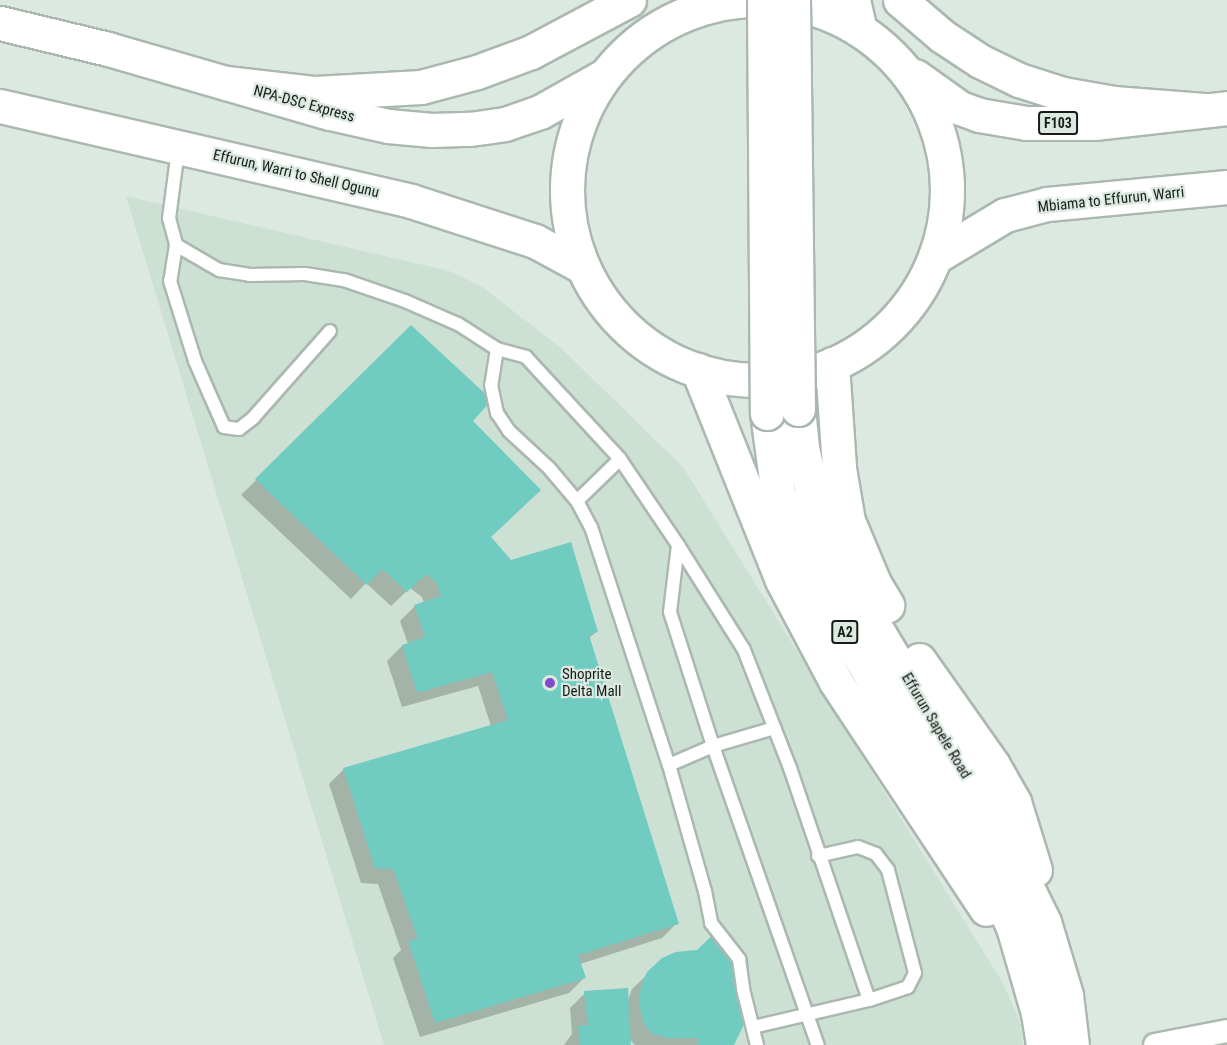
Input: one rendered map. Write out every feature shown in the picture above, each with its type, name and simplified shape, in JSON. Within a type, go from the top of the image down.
[{"type":"main road","points":[[226,82],[315,93],[421,87],[477,72],[531,52],[629,0]]},
{"type":"main road","name":"A2","points":[[764,0],[782,411]]},
{"type":"main road","points":[[769,0],[801,5],[831,15],[856,15],[919,90],[933,116],[942,143],[947,172],[947,201],[943,230],[935,257],[917,292],[892,323],[862,348],[832,364],[799,374],[766,379],[731,377],[698,370],[657,351],[638,338],[606,306],[583,267],[572,235],[568,213],[567,169],[578,125],[586,105],[604,76],[636,42],[675,18],[706,3],[769,0]]},
{"type":"main road","name":"A2","points":[[782,411],[793,0]]},
{"type":"main road","points":[[900,0],[942,36],[980,61],[1019,80],[1063,93],[1114,103],[1216,109]]},
{"type":"main road","name":"NPA-DSC Express","points":[[0,23],[226,82],[330,113],[388,126],[432,130],[470,129],[505,124],[540,112],[604,76]]},
{"type":"main road","name":"F103","points":[[902,67],[960,108],[979,115],[1026,123],[1094,123],[1216,109]]},
{"type":"main road","name":"Effurun, Warri to Shell Ogunu","points":[[0,106],[411,201],[535,241],[583,267]]},
{"type":"main road","name":"Mbiama to Effurun, Warri","points":[[935,257],[1005,215],[1047,204],[1227,188]]},
{"type":"main road","points":[[832,364],[839,468],[848,521],[874,583],[922,664],[993,765],[1014,802],[1033,856],[1044,922]]},
{"type":"main road","points":[[698,370],[782,580],[836,682],[1026,969]]},
{"type":"main road","name":"Effurun Sapele Road","points":[[782,411],[802,448],[819,523],[850,585],[1010,851],[1044,922],[1066,995],[1072,1045]]},
{"type":"main road","name":"Effurun Sapele Road","points":[[782,411],[778,494],[804,555],[845,632],[966,832],[995,886],[1013,927],[1026,969],[1038,1013],[1043,1045]]},
{"type":"street","points":[[1155,1045],[1227,1031]]},
{"type":"lane","points":[[178,146],[169,218],[176,245],[170,281],[195,361],[224,427],[239,429],[253,418],[330,331]]},
{"type":"lane","points":[[176,245],[219,270],[249,275],[305,274],[344,280],[405,301],[458,324],[497,349],[526,357],[620,459],[678,545],[744,650],[774,728],[818,856],[845,924],[868,1000]]},
{"type":"lane","points":[[497,349],[491,385],[497,413],[509,431],[549,468],[577,501],[591,527],[669,765],[705,891],[711,923],[739,959],[743,989],[757,1045]]},
{"type":"lane","points":[[577,501],[620,459]]},
{"type":"lane","points":[[678,545],[670,612],[713,746],[818,1045]]},
{"type":"lane","points":[[669,765],[713,746],[774,728]]},
{"type":"lane","points":[[753,1027],[808,1016],[908,987],[915,973],[888,870],[876,854],[858,847],[818,856]]},
{"type":"shaded area","name":"Shoprite Delta Mall","points":[[126,196],[449,271],[481,286],[561,348],[683,467],[1001,980],[1020,1021],[1023,1045],[384,1045]]},
{"type":"building","name":"Shoprite Delta Mall","points":[[411,325],[492,400],[473,421],[541,490],[491,537],[511,560],[571,542],[598,632],[589,635],[679,924],[578,955],[586,978],[435,1023],[408,941],[418,939],[393,869],[375,868],[343,768],[508,720],[492,672],[417,693],[402,645],[425,637],[414,605],[441,596],[436,582],[426,574],[407,592],[382,569],[367,585],[255,479]]},
{"type":"building","points":[[718,930],[748,958],[750,994],[745,1022],[734,1045],[697,1045],[697,1038],[668,1038],[652,1034],[643,1023],[639,1003],[641,985],[647,972],[662,958],[676,952],[697,950]]},
{"type":"building","points":[[628,988],[631,1045],[580,1045],[578,1026],[588,1025],[584,991]]},
{"type":"place","name":"Shoprite Delta Mall","points":[[550,683]]}]
